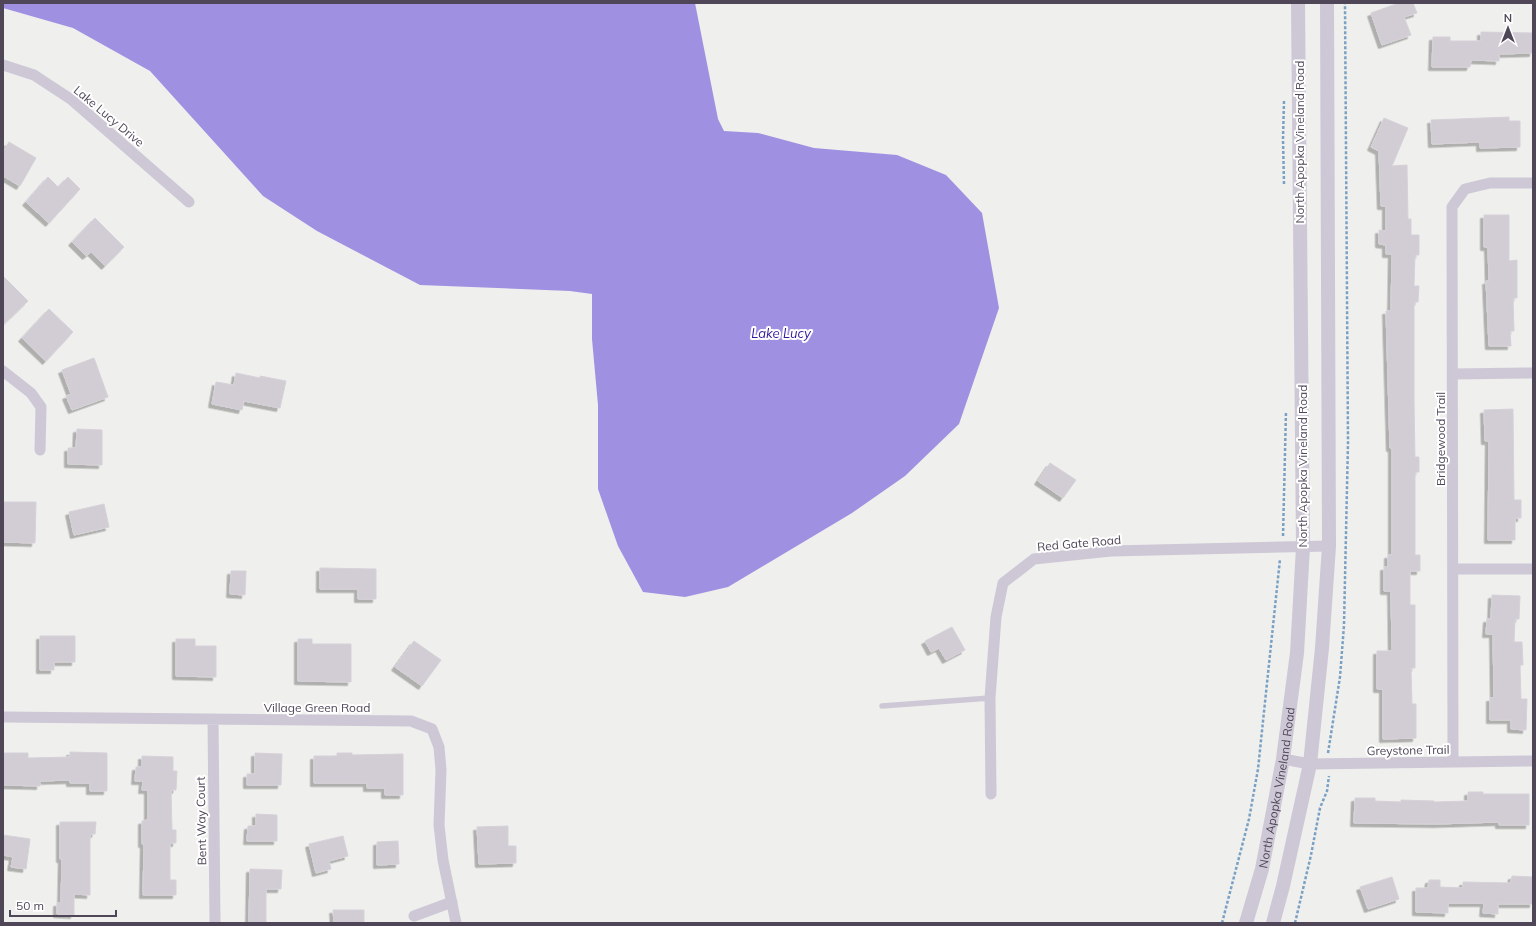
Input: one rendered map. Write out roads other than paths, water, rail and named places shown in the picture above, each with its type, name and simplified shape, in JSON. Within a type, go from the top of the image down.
[{"type":"street","name":"North Apopka Vineland Road","points":[[1246,923],[1262,869],[1283,759],[1297,653],[1303,547],[1298,3]]},
{"type":"street","name":"North Apopka Vineland Road","points":[[1273,923],[1283,886],[1310,764],[1322,648],[1329,546],[1327,3]]},
{"type":"street","name":"Lake Lucy Drive","points":[[3,65],[34,75],[72,100],[189,202]]},
{"type":"street","name":"Bridgewood Trail","points":[[1453,762],[1454,569],[1452,207],[1465,189],[1490,183],[1533,183]]},
{"type":"street","points":[[3,371],[31,393],[42,407],[40,450]]},
{"type":"street","points":[[1453,374],[1533,373]]},
{"type":"street","name":"Red Gate Road","points":[[990,794],[990,698],[996,617],[1003,583],[1034,558],[1110,552],[1329,546]]},
{"type":"street","points":[[1454,569],[1533,569]]},
{"type":"street","name":"Village Green Road","points":[[3,718],[410,721],[432,729],[439,747],[441,770],[439,825],[456,923]]},
{"type":"street","name":"Bent Way Court","points":[[213,719],[215,923]]},
{"type":"street","name":"Greystone Trail","points":[[1283,759],[1310,764],[1533,761]]},
{"type":"street","points":[[414,916],[452,902]]},
{"type":"lane","points":[[882,706],[990,698]]},
{"type":"water","name":"Lake Lucy","points":[[3,3],[695,3],[718,119],[724,131],[758,133],[814,148],[897,155],[946,175],[982,213],[999,308],[959,424],[905,476],[852,513],[728,587],[685,597],[643,592],[618,546],[598,489],[598,405],[592,339],[592,294],[570,291],[420,285],[317,231],[263,196],[150,71],[73,28],[3,8]]}]
